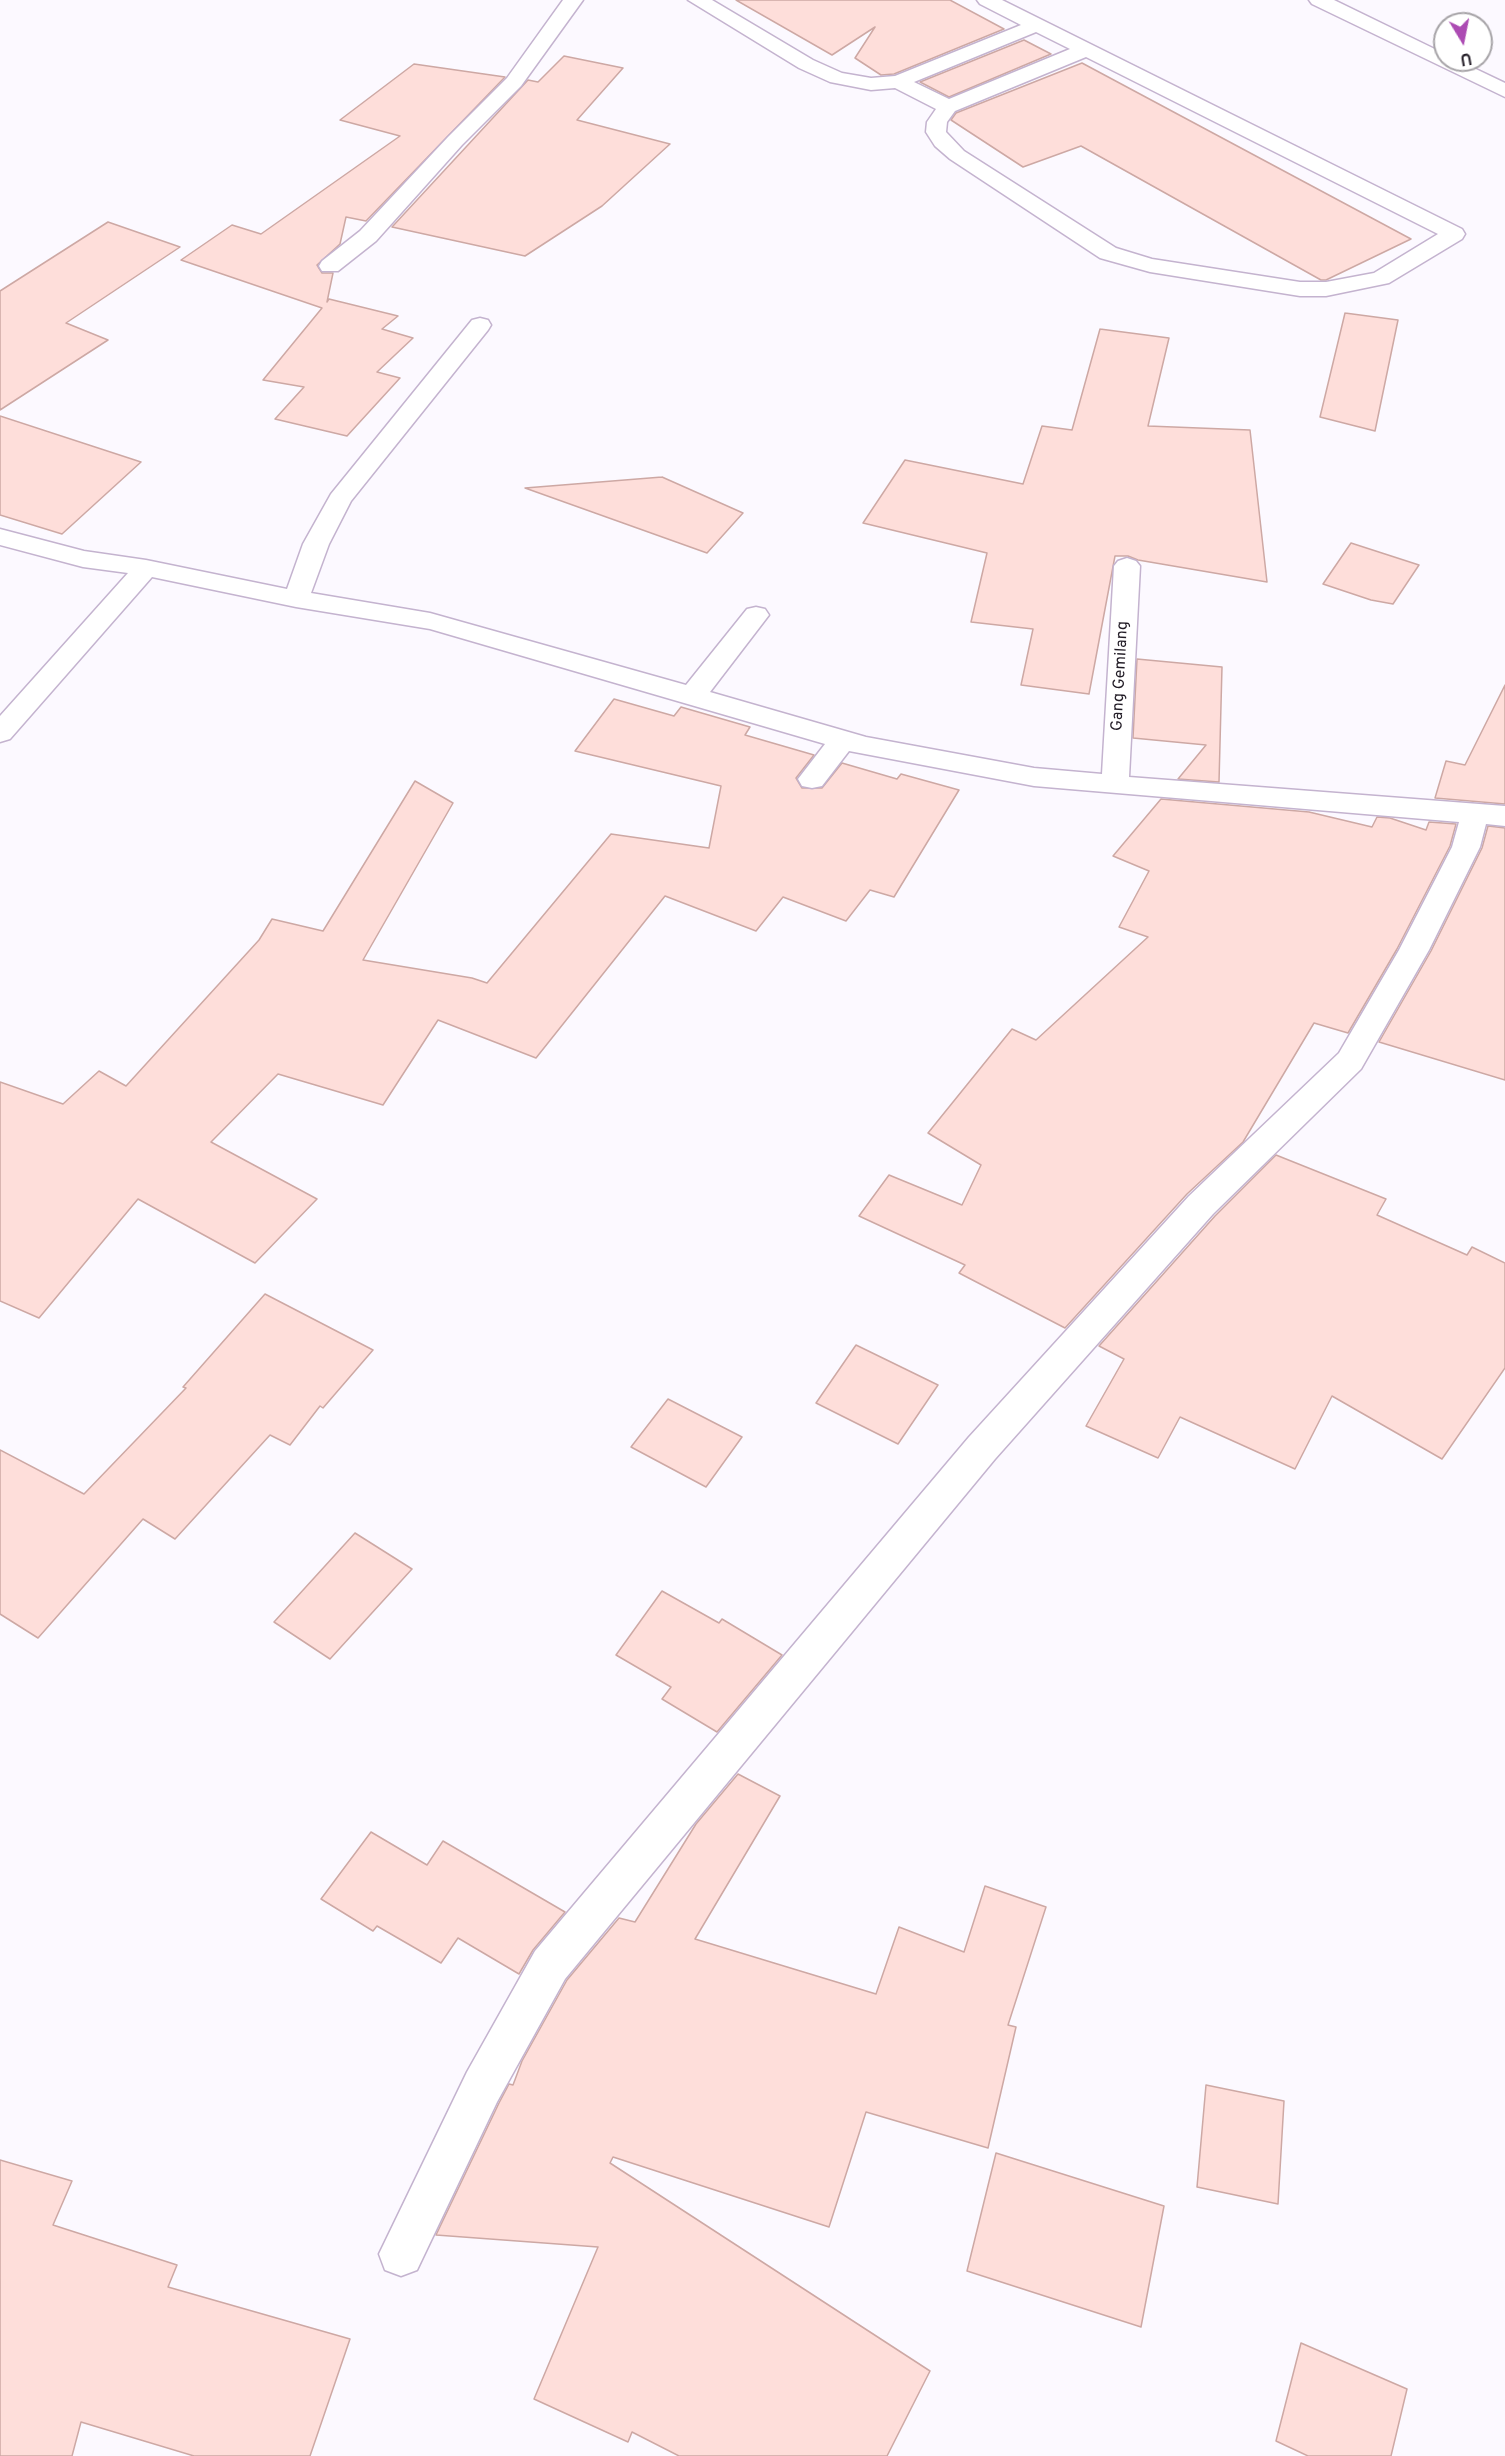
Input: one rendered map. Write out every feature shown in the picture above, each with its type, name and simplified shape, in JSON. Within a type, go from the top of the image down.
[{"type":"street","points":[[330,266],[389,215],[455,141],[514,82],[573,0]]},
{"type":"street","points":[[698,0],[806,64],[837,78],[871,84],[898,81],[1036,25]]},
{"type":"street","points":[[987,0],[1454,234],[1380,278],[1326,289],[1300,289],[1128,261],[1108,253],[957,155],[942,142],[936,132],[937,122],[948,107],[1086,50]]},
{"type":"street","points":[[1319,0],[1505,92]]},
{"type":"street","points":[[898,81],[948,107]]},
{"type":"street","points":[[296,600],[316,544],[340,499],[480,325]]},
{"type":"street","points":[[0,537],[83,559],[146,568],[296,600],[367,609],[489,636],[864,746],[1034,777],[1490,815]]},
{"type":"street","name":"Gang Gemilang","points":[[1115,785],[1127,566]]},
{"type":"street","points":[[0,733],[146,568]]},
{"type":"street","points":[[692,696],[756,615]]},
{"type":"street","points":[[812,778],[843,740]]},
{"type":"street","points":[[401,2254],[482,2087],[550,1965],[982,1448],[1201,1205],[1350,1061],[1414,950],[1466,847],[1490,815]]},
{"type":"building","points":[[736,0],[950,0],[1004,29],[894,74],[881,75],[855,58],[875,27],[832,55]]},
{"type":"building","points":[[1024,40],[1051,54],[949,97],[920,82]]},
{"type":"building","points":[[564,56],[623,68],[577,120],[670,144],[602,206],[525,256],[392,227],[528,80],[538,82]]},
{"type":"building","points":[[1082,63],[1411,239],[1326,280],[1321,280],[1081,146],[1023,167],[951,120],[956,113]]},
{"type":"building","points":[[414,64],[505,77],[366,221],[346,217],[340,244],[317,265],[322,273],[333,273],[327,302],[329,299],[398,316],[382,329],[413,338],[377,372],[400,378],[347,436],[275,419],[304,387],[263,380],[322,308],[181,260],[232,225],[261,234],[400,136],[340,120]]},
{"type":"building","points":[[108,222],[180,247],[66,323],[108,340],[0,410],[0,291]]},
{"type":"building","points":[[1345,313],[1398,320],[1375,431],[1320,417]]},
{"type":"building","points":[[1100,329],[1169,338],[1148,426],[1250,430],[1267,582],[1138,560],[1128,556],[1115,556],[1089,694],[1021,685],[1033,629],[971,622],[987,553],[863,523],[905,460],[1023,484],[1042,426],[1072,430]]},
{"type":"building","points":[[0,416],[141,462],[62,534],[0,515]]},
{"type":"building","points":[[662,477],[743,513],[707,553],[525,488]]},
{"type":"building","points":[[1351,543],[1419,565],[1393,604],[1371,600],[1323,584]]},
{"type":"building","points":[[1137,659],[1222,667],[1219,782],[1178,779],[1206,745],[1133,738]]},
{"type":"building","points":[[1505,685],[1505,804],[1435,798],[1446,761],[1465,765]]},
{"type":"building","points":[[614,699],[674,716],[681,707],[750,727],[745,735],[814,755],[796,778],[802,788],[822,788],[842,763],[897,779],[901,774],[959,790],[894,897],[870,890],[846,921],[783,897],[756,931],[665,896],[536,1058],[438,1020],[383,1105],[278,1074],[211,1142],[317,1199],[255,1263],[138,1199],[39,1318],[0,1301],[0,1082],[63,1104],[99,1071],[126,1086],[259,940],[272,919],[323,931],[415,781],[453,803],[363,960],[472,978],[487,983],[611,834],[709,848],[721,786],[575,751]]},
{"type":"building","points":[[1161,799],[1309,812],[1372,827],[1377,817],[1390,818],[1426,830],[1429,822],[1456,824],[1450,846],[1397,949],[1348,1033],[1314,1023],[1243,1142],[1187,1194],[1065,1328],[959,1273],[965,1265],[859,1216],[889,1175],[962,1205],[981,1165],[928,1133],[1012,1029],[1036,1040],[1148,937],[1119,927],[1149,871],[1113,856]]},
{"type":"building","points":[[1488,826],[1505,828],[1505,1080],[1379,1042],[1431,951],[1482,848]]},
{"type":"building","points":[[1276,1155],[1386,1199],[1377,1215],[1467,1255],[1472,1247],[1505,1263],[1505,1368],[1442,1459],[1332,1396],[1295,1469],[1180,1417],[1158,1458],[1086,1426],[1124,1359],[1099,1346],[1215,1216]]},
{"type":"building","points":[[265,1294],[373,1350],[323,1408],[320,1406],[290,1445],[270,1435],[175,1539],[143,1519],[38,1638],[0,1614],[0,1450],[84,1494],[186,1388],[183,1387]]},
{"type":"building","points":[[856,1345],[938,1385],[898,1444],[816,1403]]},
{"type":"building","points":[[668,1399],[742,1437],[706,1487],[631,1447]]},
{"type":"building","points":[[355,1533],[412,1569],[330,1659],[274,1622]]},
{"type":"building","points":[[662,1591],[719,1623],[722,1619],[782,1655],[717,1732],[662,1699],[671,1687],[616,1655]]},
{"type":"building","points":[[738,1774],[780,1796],[695,1939],[876,1994],[899,1927],[964,1952],[985,1886],[1046,1907],[1008,2025],[1016,2027],[988,2148],[866,2112],[829,2227],[613,2157],[610,2163],[930,2371],[887,2456],[679,2456],[632,2432],[628,2442],[534,2399],[598,2247],[436,2235],[499,2103],[509,2084],[513,2085],[522,2061],[567,1980],[619,1918],[635,1922],[696,1824]]},
{"type":"building","points":[[371,1832],[427,1865],[443,1841],[565,1912],[533,1950],[519,1974],[458,1938],[441,1963],[377,1926],[373,1931],[321,1899]]},
{"type":"building","points":[[1206,2085],[1284,2101],[1278,2204],[1197,2187]]},
{"type":"building","points":[[996,2153],[1164,2206],[1141,2327],[967,2271]]},
{"type":"building","points":[[0,2160],[72,2181],[53,2225],[177,2265],[168,2287],[350,2339],[310,2456],[194,2456],[81,2422],[72,2456],[0,2456]]},
{"type":"building","points":[[1301,2343],[1407,2389],[1391,2456],[1308,2456],[1276,2441]]}]
